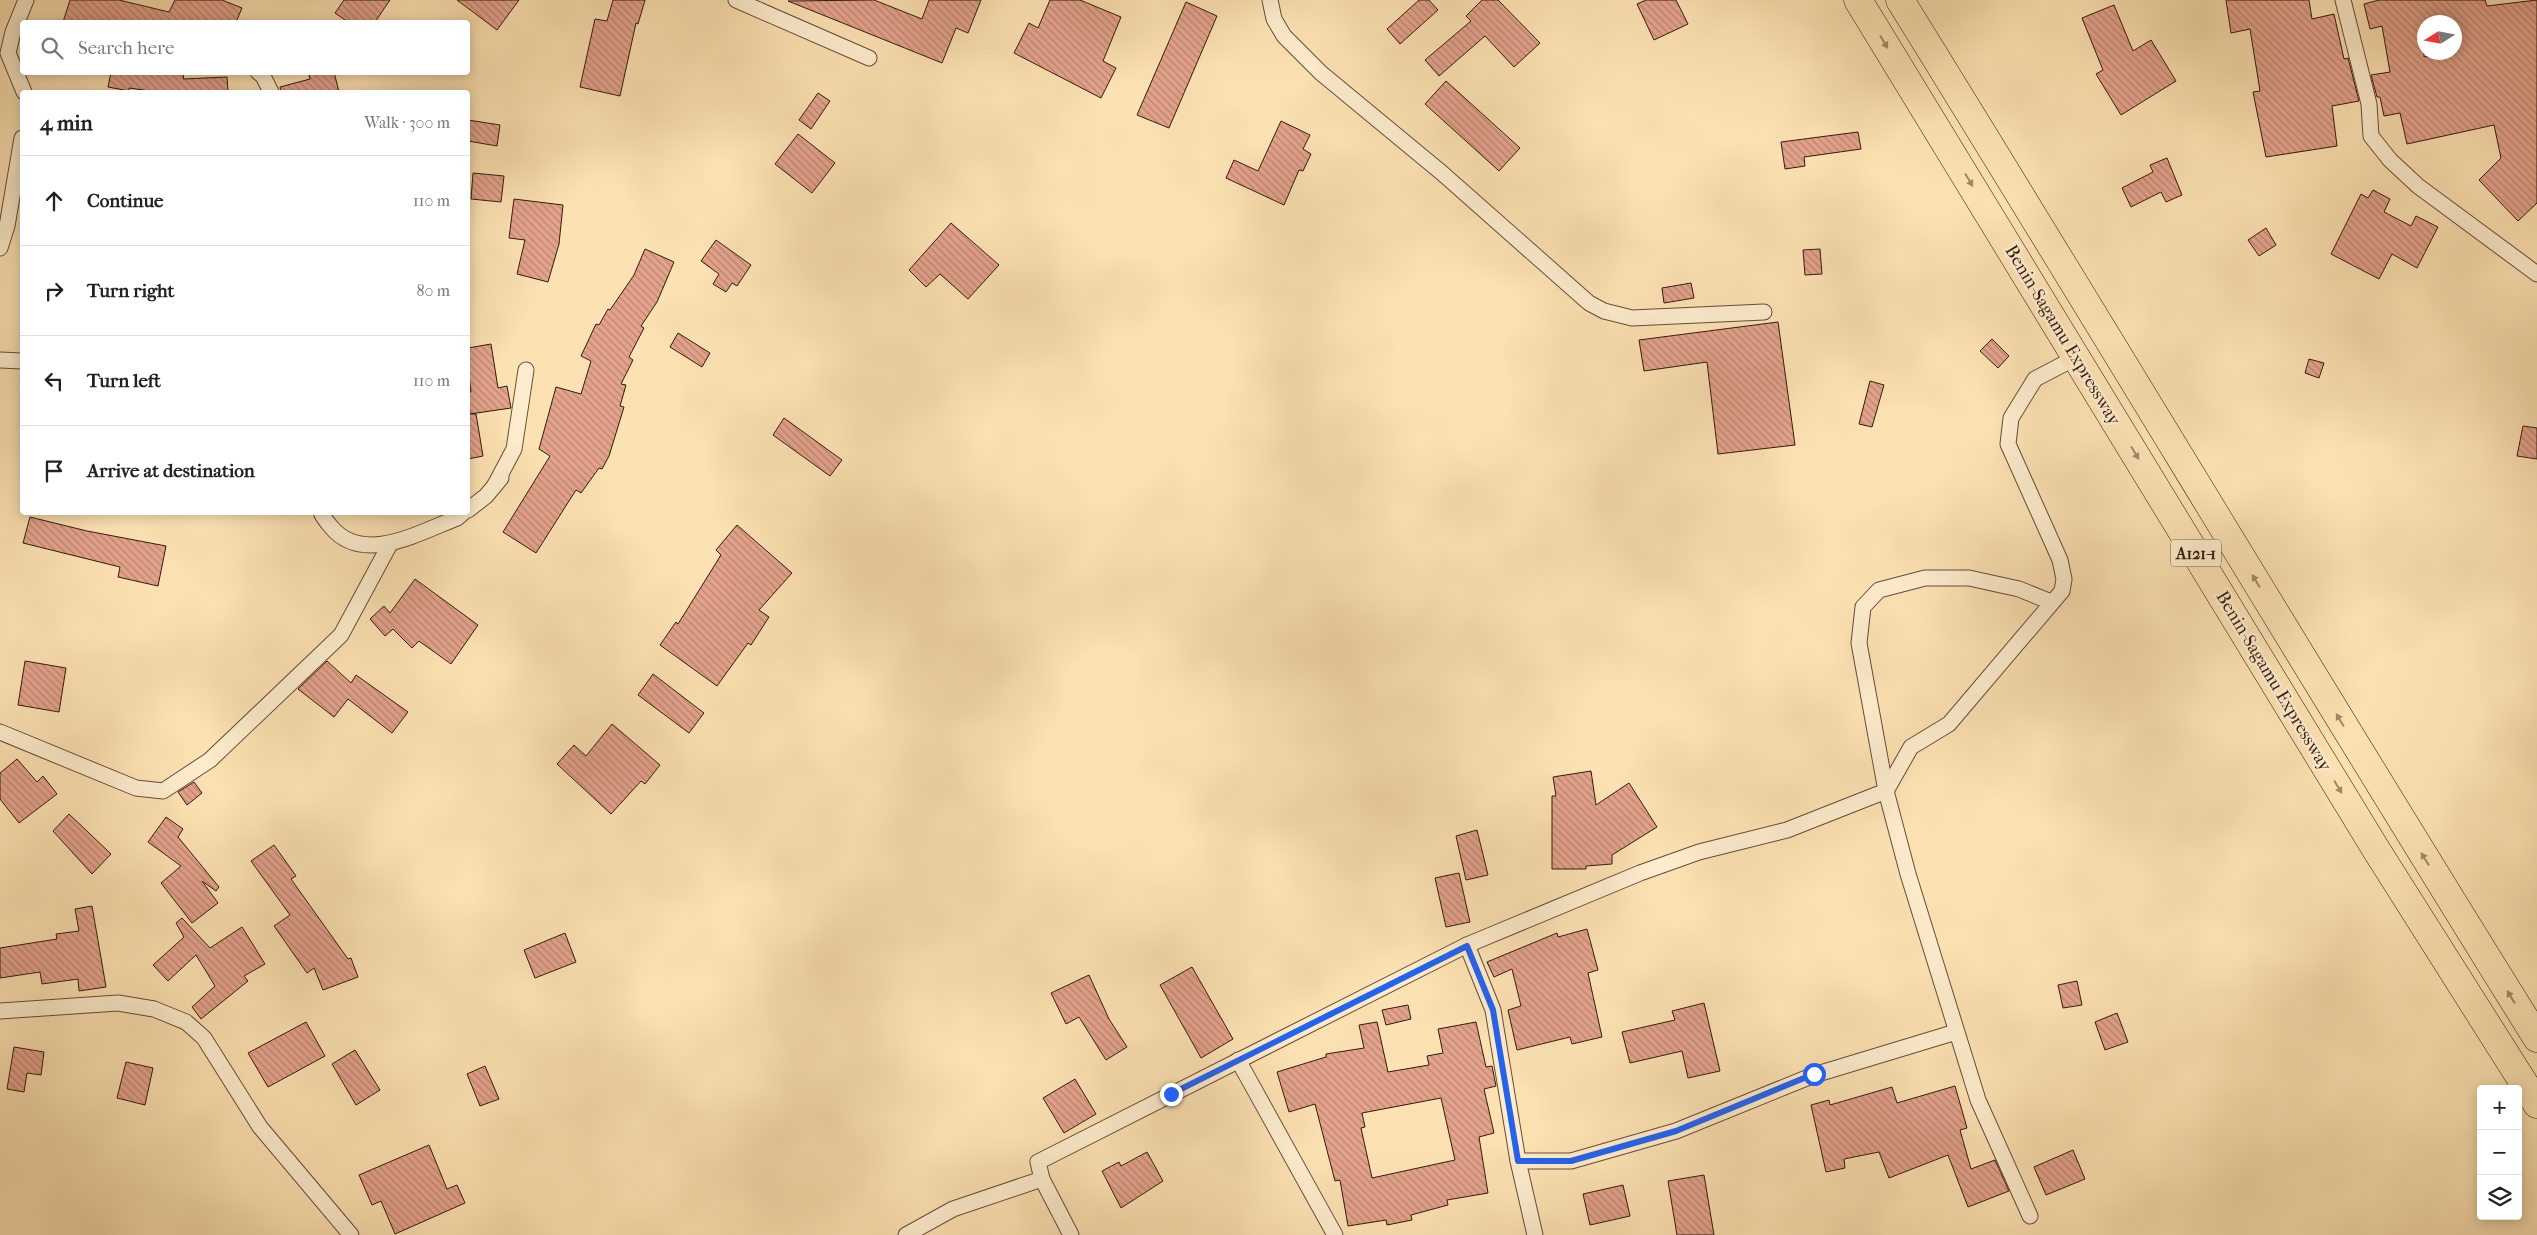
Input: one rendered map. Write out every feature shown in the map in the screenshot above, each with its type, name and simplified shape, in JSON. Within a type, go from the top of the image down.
[{"type":"highway","name":"Benin-Sagamu Expressway","points":[[1858,0],[2077,356],[2377,851],[2537,1104]]},
{"type":"highway","name":"Benin-Sagamu Expressway","points":[[1900,0],[2114,344],[2406,828],[2537,1038]]},
{"type":"street","points":[[21,20],[26,0]]},
{"type":"street","points":[[736,0],[869,58]]},
{"type":"street","points":[[1270,0],[1274,19],[1284,36],[1321,73],[1442,173],[1589,303],[1604,311],[1632,318],[1764,312]]},
{"type":"street","points":[[2343,0],[2368,104],[2371,136],[2390,160],[2418,186],[2537,274]]},
{"type":"street","points":[[18,33],[8,53],[23,90]]},
{"type":"street","points":[[262,75],[270,90]]},
{"type":"street","points":[[0,248],[18,193],[20,166]]},
{"type":"street","points":[[1071,1235],[1042,1179],[1038,1162],[1467,946],[1649,870],[1699,852],[1787,830],[1886,791],[1911,747],[1949,724],[2062,591],[2064,579],[2060,560],[2008,444],[2011,418],[2035,379],[2077,356]]},
{"type":"street","points":[[0,360],[20,361]]},
{"type":"street","points":[[495,485],[514,449],[526,370]]},
{"type":"street","points":[[470,508],[486,496],[516,462]]},
{"type":"street","points":[[323,515],[338,535],[355,544],[390,544],[460,515]]},
{"type":"street","points":[[0,732],[136,788],[163,792],[210,760],[341,635],[390,544]]},
{"type":"street","points":[[2030,1216],[1978,1100],[1956,1032],[1886,791],[1858,643],[1863,607],[1880,590],[1925,578],[1969,578],[2019,589],[2052,602]]},
{"type":"street","points":[[1467,946],[1493,1010],[1518,1161],[1535,1235]]},
{"type":"street","points":[[0,1012],[118,1003],[154,1009],[186,1022],[204,1038],[260,1127],[351,1235]]},
{"type":"street","points":[[1518,1161],[1571,1161],[1676,1131],[1814,1074],[1956,1032]]},
{"type":"street","points":[[1238,1060],[1335,1235]]},
{"type":"street","points":[[906,1235],[953,1209],[1042,1179]]},
{"type":"building","points":[[70,0],[119,0],[169,12],[175,0],[222,0],[242,8],[237,20],[64,20]]},
{"type":"building","points":[[344,0],[390,0],[376,20],[345,20],[335,13]]},
{"type":"building","points":[[457,0],[519,0],[497,30]]},
{"type":"building","points":[[613,0],[645,0],[638,24],[636,23],[620,96],[580,87],[595,19],[607,21]]},
{"type":"building","points":[[874,0],[922,19],[929,0],[981,0],[968,33],[956,28],[942,63],[788,1]]},
{"type":"building","points":[[1050,0],[1080,0],[1121,17],[1103,61],[1116,68],[1101,98],[1014,53],[1029,23],[1038,28]]},
{"type":"building","points":[[1419,0],[1429,0],[1438,10],[1400,44],[1387,29]]},
{"type":"building","points":[[1482,0],[1498,0],[1540,43],[1514,67],[1485,36],[1439,76],[1425,60],[1471,21],[1466,16]]},
{"type":"building","points":[[1646,0],[1676,0],[1688,24],[1654,40],[1637,4]]},
{"type":"building","points":[[2226,0],[2309,0],[2312,19],[2334,14],[2344,59],[2348,58],[2359,101],[2332,106],[2337,146],[2266,157],[2253,92],[2260,91],[2250,29],[2231,33]]},
{"type":"building","points":[[2379,0],[2485,0],[2487,6],[2537,0],[2537,203],[2518,221],[2479,180],[2501,158],[2494,125],[2407,144],[2400,113],[2384,116],[2380,97],[2377,97],[2371,75],[2390,72],[2382,26],[2370,29],[2364,4]]},
{"type":"building","points":[[1186,2],[1217,16],[1169,128],[1137,115]]},
{"type":"building","points":[[2114,5],[2133,51],[2151,40],[2176,81],[2121,115],[2096,74],[2103,70],[2082,18]]},
{"type":"building","points":[[110,75],[184,75],[183,79],[227,77],[228,90],[144,90],[129,88],[129,90],[124,90],[108,87]]},
{"type":"building","points":[[309,75],[335,75],[338,90],[281,90],[280,87],[310,79]]},
{"type":"building","points":[[1446,81],[1520,148],[1499,171],[1425,104]]},
{"type":"building","points":[[818,93],[830,101],[811,129],[799,120]]},
{"type":"building","points":[[470,120],[500,125],[497,146],[470,141]]},
{"type":"building","points":[[1281,121],[1310,135],[1303,149],[1311,154],[1303,171],[1299,170],[1284,205],[1226,178],[1234,160],[1258,171]]},
{"type":"building","points":[[1858,132],[1861,149],[1804,157],[1805,166],[1785,169],[1781,142]]},
{"type":"building","points":[[798,134],[835,163],[812,193],[775,164]]},
{"type":"building","points":[[2167,158],[2182,195],[2166,202],[2161,192],[2131,207],[2122,188],[2153,172],[2150,165]]},
{"type":"building","points":[[473,173],[504,176],[501,202],[471,199]]},
{"type":"building","points":[[2373,190],[2390,199],[2384,212],[2411,226],[2416,216],[2438,227],[2417,268],[2392,254],[2379,279],[2331,254],[2361,194],[2368,198]]},
{"type":"building","points":[[514,199],[563,205],[559,244],[548,282],[517,274],[525,240],[509,238]]},
{"type":"building","points":[[951,223],[999,265],[968,299],[940,274],[926,287],[909,270]]},
{"type":"building","points":[[2266,228],[2276,245],[2259,256],[2248,240]]},
{"type":"building","points":[[716,240],[751,265],[737,286],[732,283],[726,292],[713,284],[719,274],[701,261]]},
{"type":"building","points":[[645,249],[674,262],[657,302],[641,326],[644,328],[629,357],[633,360],[621,384],[626,385],[620,406],[624,407],[609,456],[602,469],[599,468],[581,493],[576,490],[536,553],[503,532],[550,456],[539,449],[556,387],[581,394],[591,361],[581,356],[596,324],[599,325],[608,309],[610,310],[634,275]]},
{"type":"building","points":[[1820,249],[1822,274],[1805,275],[1803,250]]},
{"type":"building","points":[[1691,283],[1694,298],[1664,303],[1662,288]]},
{"type":"building","points":[[1778,322],[1795,445],[1718,454],[1707,362],[1644,371],[1639,340]]},
{"type":"building","points":[[678,333],[710,353],[702,367],[670,347]]},
{"type":"building","points":[[1992,339],[2009,356],[1998,368],[1980,351]]},
{"type":"building","points":[[491,344],[498,388],[507,386],[511,408],[470,414],[470,348]]},
{"type":"building","points":[[2309,359],[2324,363],[2319,378],[2305,373]]},
{"type":"building","points":[[1870,381],[1884,385],[1872,427],[1859,424]]},
{"type":"building","points":[[470,414],[476,414],[483,456],[470,459]]},
{"type":"building","points":[[784,418],[842,460],[830,476],[773,435]]},
{"type":"building","points":[[2523,426],[2537,428],[2537,459],[2517,456]]},
{"type":"building","points":[[30,517],[87,531],[166,546],[158,586],[118,577],[120,567],[23,543]]},
{"type":"building","points":[[737,525],[792,573],[759,610],[769,617],[751,645],[748,643],[717,686],[660,645],[676,622],[678,624],[721,555],[716,550]]},
{"type":"building","points":[[415,579],[478,625],[451,664],[419,641],[412,648],[393,629],[385,636],[370,619],[384,606],[390,613]]},
{"type":"building","points":[[25,661],[66,668],[59,712],[18,705]]},
{"type":"building","points":[[327,661],[351,683],[356,675],[408,712],[392,733],[348,699],[334,717],[298,689]]},
{"type":"building","points":[[653,674],[704,713],[689,733],[638,695]]},
{"type":"building","points":[[612,724],[660,765],[645,784],[641,781],[611,814],[557,764],[574,745],[586,756]]},
{"type":"building","points":[[17,759],[37,782],[43,776],[57,794],[19,823],[0,799],[0,773]]},
{"type":"building","points":[[1591,771],[1596,805],[1629,783],[1657,827],[1612,855],[1612,864],[1586,866],[1586,869],[1552,869],[1552,796],[1556,796],[1553,777]]},
{"type":"building","points":[[194,782],[202,793],[187,805],[178,792]]},
{"type":"building","points":[[69,814],[111,854],[92,874],[53,831]]},
{"type":"building","points":[[166,817],[183,829],[178,837],[219,887],[216,891],[202,881],[218,903],[192,923],[161,883],[181,866],[148,842]]},
{"type":"building","points":[[1477,830],[1488,875],[1466,880],[1456,836]]},
{"type":"building","points":[[274,845],[296,876],[291,879],[348,959],[351,958],[358,977],[323,990],[314,968],[307,973],[274,926],[290,915],[251,861]]},
{"type":"building","points":[[1459,873],[1470,922],[1446,927],[1435,878]]},
{"type":"building","points":[[92,906],[106,987],[79,991],[78,979],[42,984],[40,972],[0,978],[0,948],[57,939],[56,934],[79,931],[75,909]]},
{"type":"building","points":[[182,918],[210,948],[242,927],[265,964],[244,976],[248,981],[201,1019],[192,1007],[215,986],[196,955],[168,981],[153,965],[184,937],[176,923]]},
{"type":"building","points":[[1587,929],[1598,970],[1588,973],[1602,1037],[1572,1044],[1570,1037],[1517,1050],[1508,1010],[1521,1006],[1512,969],[1494,977],[1487,962],[1557,933],[1558,937]]},
{"type":"building","points":[[565,933],[576,962],[535,978],[524,950]]},
{"type":"building","points":[[1192,967],[1233,1039],[1201,1058],[1160,985]]},
{"type":"building","points":[[1089,975],[1109,1019],[1127,1047],[1106,1060],[1079,1017],[1066,1024],[1051,993]]},
{"type":"building","points":[[2077,981],[2082,1005],[2063,1008],[2058,985]]},
{"type":"building","points":[[1704,1003],[1720,1071],[1688,1078],[1682,1051],[1630,1063],[1622,1032],[1675,1020],[1672,1011]]},
{"type":"building","points":[[1408,1005],[1411,1019],[1386,1025],[1382,1010]]},
{"type":"building","points":[[2117,1013],[2128,1042],[2105,1050],[2095,1022]]},
{"type":"building","points":[[306,1022],[325,1056],[268,1087],[248,1053]]},
{"type":"building","points":[[1377,1022],[1388,1072],[1429,1065],[1427,1056],[1443,1053],[1438,1029],[1476,1022],[1486,1067],[1492,1066],[1496,1086],[1484,1089],[1494,1133],[1479,1137],[1488,1193],[1447,1200],[1448,1205],[1411,1215],[1412,1220],[1387,1225],[1386,1220],[1348,1226],[1340,1180],[1335,1181],[1315,1104],[1289,1112],[1277,1072],[1326,1057],[1326,1054],[1364,1048],[1359,1025]],"holes":[[[1441,1098],[1455,1160],[1372,1178],[1361,1128],[1365,1127],[1362,1113]]]},
{"type":"building","points":[[14,1047],[44,1052],[41,1075],[27,1073],[24,1092],[7,1089]]},
{"type":"building","points":[[355,1050],[380,1090],[356,1105],[332,1064]]},
{"type":"building","points":[[126,1062],[153,1068],[145,1105],[117,1098]]},
{"type":"building","points":[[485,1066],[499,1099],[480,1106],[467,1074]]},
{"type":"building","points":[[1075,1079],[1096,1114],[1064,1133],[1043,1098]]},
{"type":"building","points":[[1955,1086],[1967,1128],[1960,1130],[1971,1169],[1995,1160],[2009,1191],[1968,1207],[1948,1155],[1889,1178],[1879,1152],[1844,1159],[1845,1168],[1826,1172],[1811,1105],[1829,1100],[1830,1105],[1892,1087],[1897,1103]]},
{"type":"building","points":[[429,1145],[447,1189],[457,1185],[465,1203],[395,1234],[381,1201],[372,1205],[359,1175]]},
{"type":"building","points":[[2073,1150],[2085,1179],[2046,1195],[2034,1167]]},
{"type":"building","points":[[1147,1152],[1163,1181],[1121,1208],[1102,1171],[1119,1162],[1121,1166]]},
{"type":"building","points":[[1704,1175],[1714,1235],[1677,1235],[1668,1181]]},
{"type":"building","points":[[1623,1185],[1630,1216],[1590,1225],[1583,1194]]},
{"type":"route","points":[[1171,1094],[1467,946],[1493,1010],[1518,1161],[1571,1161],[1676,1131],[1814,1074]]}]
